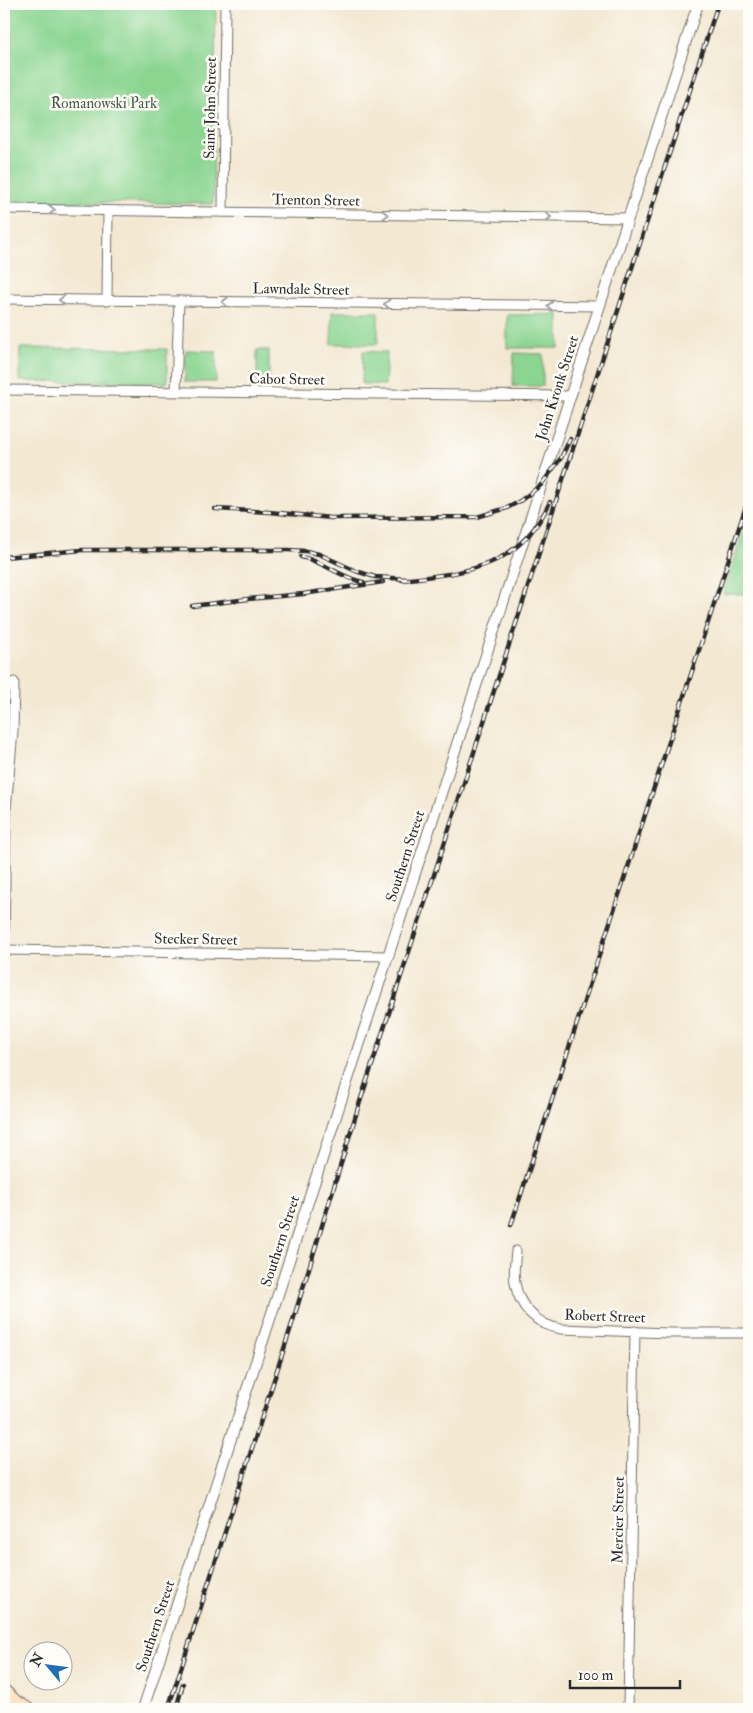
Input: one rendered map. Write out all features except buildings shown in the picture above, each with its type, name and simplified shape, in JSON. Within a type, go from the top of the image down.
[{"type":"main road","points":[[4,1690],[29,1709]]},
{"type":"street","name":"Saint John Street","points":[[223,212],[225,4]]},
{"type":"street","name":"John Kronk Street","points":[[445,782],[698,4]]},
{"type":"street","name":"Trenton Street","points":[[4,209],[628,218]]},
{"type":"street","points":[[107,301],[108,211]]},
{"type":"street","name":"Lawndale Street","points":[[4,299],[599,306]]},
{"type":"street","points":[[176,391],[179,302]]},
{"type":"street","name":"Cabot Street","points":[[4,390],[570,396]]},
{"type":"street","points":[[4,950],[8,731],[14,682]]},
{"type":"street","name":"Southern Street","points":[[144,1706],[445,782]]},
{"type":"street","name":"Stecker Street","points":[[4,950],[388,956]]},
{"type":"street","name":"Robert Street","points":[[516,1252],[514,1276],[517,1291],[524,1305],[541,1323],[552,1328],[749,1333]]},
{"type":"street","name":"Mercier Street","points":[[628,1709],[635,1331]]},
{"type":"green space","name":"Romanowski Park","points":[[4,4],[216,4],[213,204],[4,201]]},
{"type":"green space","points":[[332,312],[378,312],[378,344],[331,344]]},
{"type":"green space","points":[[559,314],[559,348],[507,348],[507,315]]},
{"type":"green space","points":[[20,348],[167,349],[167,383],[19,381]]},
{"type":"green space","points":[[186,350],[216,351],[216,382],[185,382]]},
{"type":"green space","points":[[257,350],[269,350],[269,382],[257,382]]},
{"type":"green space","points":[[363,351],[387,352],[385,385],[362,384]]},
{"type":"green space","points":[[514,353],[543,354],[543,386],[513,386]]},
{"type":"green space","points":[[749,514],[749,594],[723,594]]},
{"type":"railway","points":[[168,1709],[291,1327],[358,1108],[718,4]]},
{"type":"railway","points":[[215,509],[331,518],[477,517],[507,508],[541,485],[561,458],[570,439]]},
{"type":"railway","points":[[511,1225],[749,497]]},
{"type":"railway","points":[[402,580],[449,574],[470,569],[489,563],[507,554],[523,541],[537,524],[550,502]]},
{"type":"railway","points":[[4,557],[82,550],[288,550],[319,554],[356,571],[375,577],[408,579]]},
{"type":"railway","points":[[301,557],[363,582]]},
{"type":"railway","points":[[192,606],[303,594],[383,582]]},
{"type":"railway","points":[[176,1709],[183,1684]]}]
